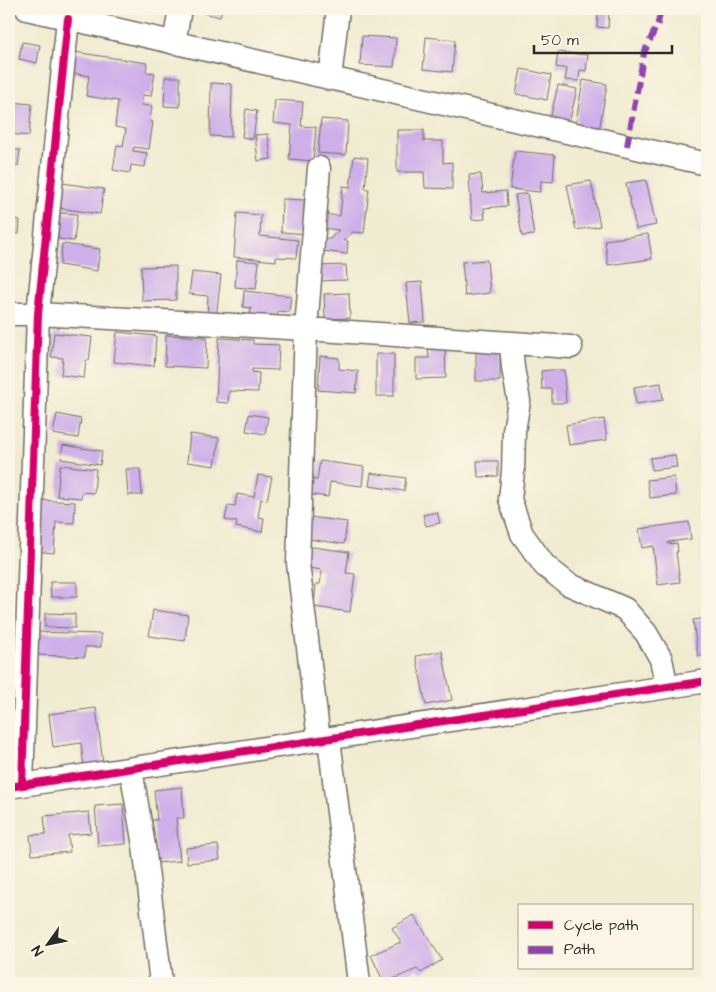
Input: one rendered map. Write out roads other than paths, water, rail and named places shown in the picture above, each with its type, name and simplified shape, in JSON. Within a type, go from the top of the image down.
[{"type":"street","points":[[27,9],[707,164]]},
{"type":"street","points":[[174,43],[180,9]]},
{"type":"street","points":[[330,79],[338,9]]},
{"type":"street","points":[[68,19],[38,314],[15,786],[707,681]]},
{"type":"street","points":[[319,168],[306,329],[298,563],[359,983]]},
{"type":"street","points":[[9,314],[306,329],[571,346]]},
{"type":"street","points":[[511,343],[513,368],[520,401],[514,431],[510,499],[522,534],[546,566],[568,584],[625,609],[646,633],[661,660],[667,687]]},
{"type":"street","points":[[131,768],[144,846],[161,983]]}]
